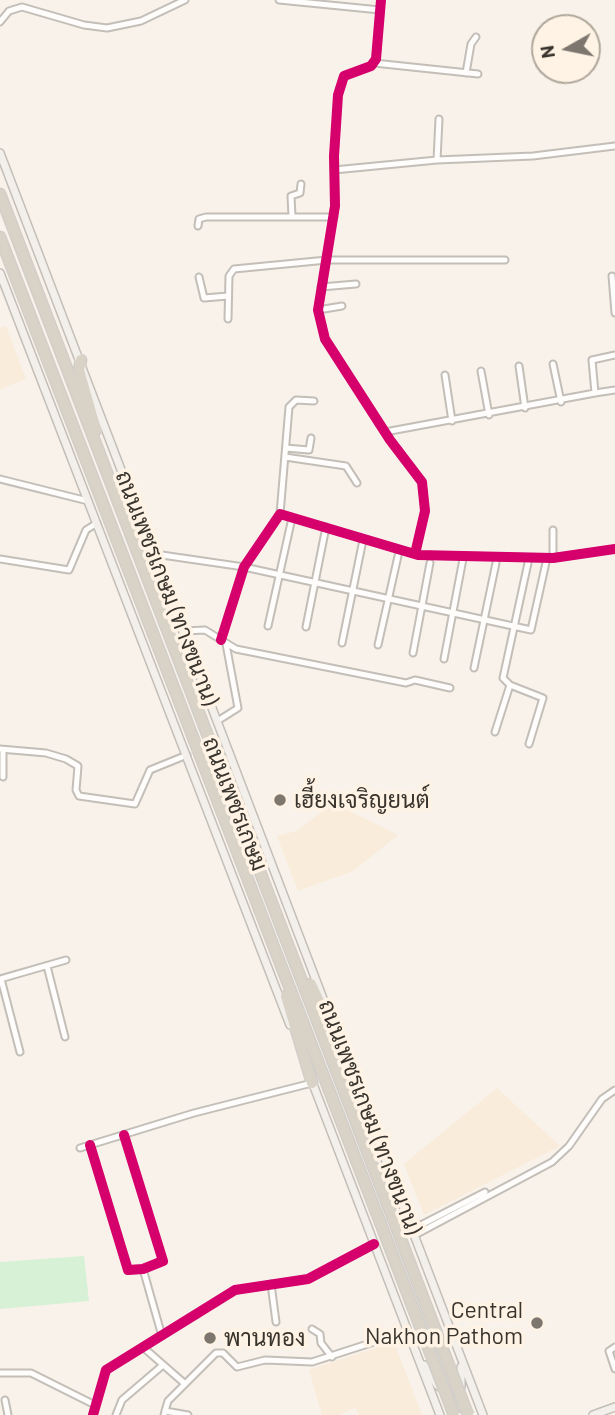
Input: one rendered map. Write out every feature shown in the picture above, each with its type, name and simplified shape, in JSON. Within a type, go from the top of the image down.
[{"type":"highway","name":"ถนนเพชรเกษม","points":[[0,194],[468,1415]]},
{"type":"highway","name":"ถนนเพชรเกษม","points":[[0,236],[454,1415]]},
{"type":"highway","points":[[80,360],[79,370],[103,452],[101,458]]},
{"type":"highway","points":[[280,921],[349,1065]]},
{"type":"highway","points":[[265,927],[312,1083]]},
{"type":"main road","name":"ถนนเพชรเกษม (ทางขนาน)","points":[[0,153],[484,1415]]},
{"type":"main road","name":"ถนนเพชรเกษม (ทางขนาน)","points":[[0,273],[440,1415]]},
{"type":"main road","points":[[416,1354],[437,1385],[449,1393],[456,1391],[461,1387],[463,1375],[452,1332]]},
{"type":"main road","points":[[593,1415],[615,1407]]},
{"type":"street","points":[[0,22],[9,11],[13,0]]},
{"type":"street","points":[[9,11],[22,7],[84,25],[107,28],[141,21],[185,0]]},
{"type":"street","points":[[279,0],[380,10]]},
{"type":"street","points":[[374,63],[378,50],[381,0]]},
{"type":"street","points":[[466,73],[471,44],[476,37]]},
{"type":"street","points":[[415,554],[425,511],[422,482],[385,432],[325,339],[318,310],[334,217],[336,113],[341,82],[346,75],[374,63],[478,74]]},
{"type":"street","points":[[437,160],[439,118]]},
{"type":"street","points":[[334,170],[437,160],[533,156],[615,146]]},
{"type":"street","points":[[283,196],[300,193],[301,184]]},
{"type":"street","points":[[291,196],[292,216]]},
{"type":"street","points":[[198,226],[199,219],[203,217],[334,217]]},
{"type":"street","points":[[228,319],[229,276],[233,270],[327,260],[505,260]]},
{"type":"street","points":[[199,276],[204,298],[228,296]]},
{"type":"street","points":[[612,276],[615,313]]},
{"type":"street","points":[[321,287],[356,284]]},
{"type":"street","points":[[318,310],[342,306]]},
{"type":"street","points":[[595,393],[592,360],[615,355]]},
{"type":"street","points":[[553,364],[561,402]]},
{"type":"street","points":[[519,366],[525,408]]},
{"type":"street","points":[[481,371],[489,415]]},
{"type":"street","points":[[445,375],[452,421]]},
{"type":"street","points":[[385,432],[561,402],[615,390]]},
{"type":"street","points":[[219,720],[238,708],[223,642],[244,568],[280,514],[291,402],[314,401]]},
{"type":"street","points":[[286,448],[309,450],[311,438]]},
{"type":"street","points":[[285,457],[346,466],[357,483]]},
{"type":"street","points":[[0,479],[88,501]]},
{"type":"street","points":[[280,514],[415,554],[550,558],[615,549]]},
{"type":"street","points":[[268,626],[292,518]]},
{"type":"street","points":[[0,559],[69,570],[86,530],[97,523]]},
{"type":"street","points":[[306,626],[326,527]]},
{"type":"street","points":[[155,554],[315,582],[533,629],[550,558],[553,530]]},
{"type":"street","points":[[342,643],[363,540]]},
{"type":"street","points":[[378,645],[398,556]]},
{"type":"street","points":[[444,659],[463,559]]},
{"type":"street","points":[[413,653],[430,563]]},
{"type":"street","points":[[474,668],[496,563]]},
{"type":"street","points":[[528,563],[503,678],[510,685],[542,698],[529,744]]},
{"type":"street","points":[[184,631],[205,630],[236,649],[406,683],[415,680],[450,688]]},
{"type":"street","points":[[495,732],[510,685]]},
{"type":"street","points":[[3,777],[2,750],[46,753],[78,766],[76,790],[79,796],[135,804],[150,770],[187,755]]},
{"type":"street","points":[[20,1052],[0,979],[66,960]]},
{"type":"street","points":[[47,965],[65,1038]]},
{"type":"street","points":[[80,1148],[194,1113],[312,1083]]},
{"type":"street","points":[[414,1232],[559,1154],[569,1146],[602,1098],[615,1090]]},
{"type":"street","points":[[90,1145],[128,1270],[143,1269],[163,1261],[124,1135]]},
{"type":"street","points":[[93,1415],[106,1370],[235,1290],[308,1279],[374,1244]]},
{"type":"street","points":[[143,1269],[162,1336]]},
{"type":"street","points":[[271,1284],[276,1322]]},
{"type":"street","points":[[312,1329],[320,1334],[321,1343],[332,1357]]},
{"type":"street","points":[[188,1415],[164,1413],[168,1401],[184,1383],[220,1352],[237,1367],[265,1360],[303,1363],[332,1357],[408,1331]]},
{"type":"street","points":[[144,1348],[184,1383]]},
{"type":"street","points":[[615,1348],[609,1351],[615,1369]]},
{"type":"street","points":[[116,1415],[122,1400],[163,1364]]},
{"type":"street","points":[[0,1373],[31,1373],[95,1405]]},
{"type":"street","points":[[5,1400],[8,1415]]},
{"type":"shaded area","points":[[6,326],[26,379],[0,389],[0,328]]},
{"type":"shaded area","points":[[333,803],[398,835],[353,871],[298,891],[277,836],[297,831]]},
{"type":"shaded area","points":[[497,1088],[560,1146],[424,1215],[404,1164]]},
{"type":"shaded area","points":[[394,1342],[422,1415],[359,1415],[355,1408],[339,1415],[322,1415],[309,1370]]},
{"type":"green space","points":[[84,1256],[89,1301],[0,1309],[0,1262]]},
{"type":"cycle path","points":[[381,0],[376,59],[371,66],[344,76],[338,95],[334,156],[335,206],[318,310],[325,339],[390,440],[422,482],[425,511],[415,554]]},
{"type":"cycle path","points":[[221,640],[244,567],[280,514],[418,555],[553,558],[615,549]]},
{"type":"cycle path","points":[[90,1145],[128,1270],[143,1269],[163,1261],[124,1135]]},
{"type":"cycle path","points":[[93,1415],[106,1370],[235,1290],[308,1279],[374,1244]]},
{"type":"place","name":"เฮี้ยงเจริญยนต์","points":[[280,800]]},
{"type":"place","name":"Central Nakhon Pathom","points":[[537,1323]]},
{"type":"place","name":"พานทอง","points":[[210,1338]]}]
